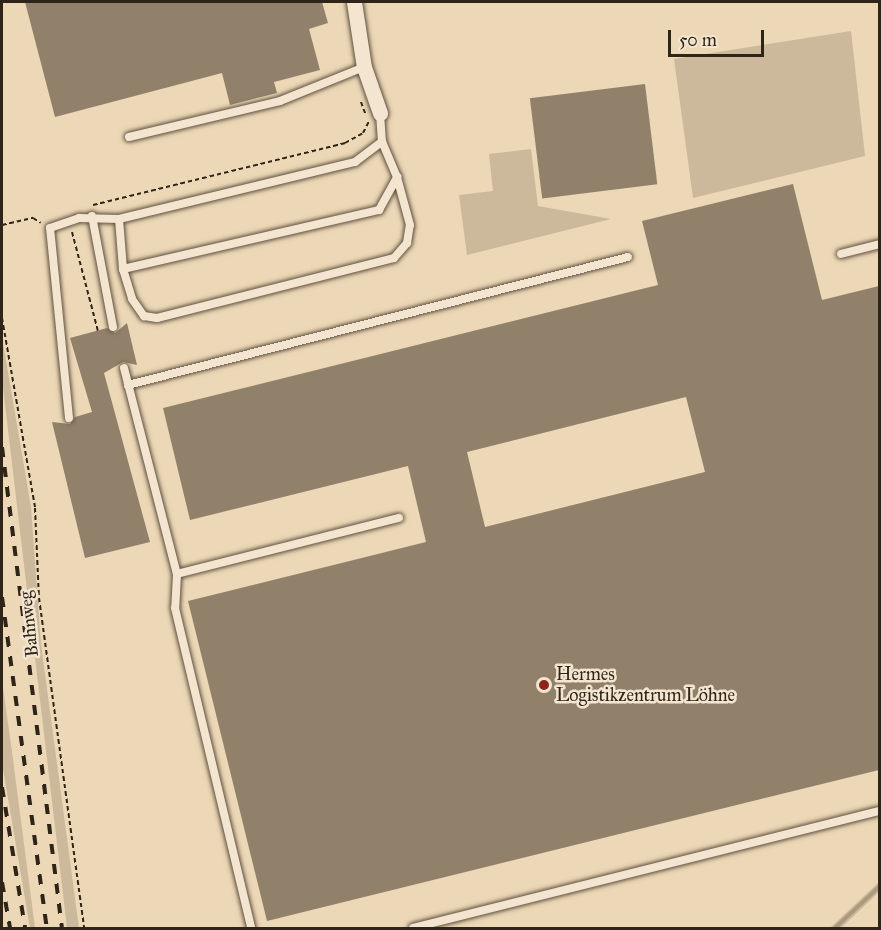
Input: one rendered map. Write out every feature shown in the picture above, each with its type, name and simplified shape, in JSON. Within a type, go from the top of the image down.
[{"type":"street","points":[[354,2],[364,67],[377,106]]},
{"type":"lane","points":[[129,137],[280,101],[364,67]]},
{"type":"lane","points":[[119,219],[123,269],[132,299],[144,316],[157,318],[394,258],[407,243],[410,225],[397,177],[382,142],[377,106]]},
{"type":"lane","points":[[69,418],[47,238],[50,228],[69,220],[92,216],[119,219],[355,162],[382,142]]},
{"type":"lane","points":[[123,269],[380,210],[397,177]]},
{"type":"lane","points":[[92,216],[113,327]]},
{"type":"lane","points":[[841,254],[879,244]]},
{"type":"lane","points":[[128,385],[628,257]]},
{"type":"lane","points":[[124,368],[177,574],[175,608],[251,928]]},
{"type":"lane","points":[[177,574],[399,518]]},
{"type":"lane","points":[[413,928],[879,811]]},
{"type":"path","points":[[90,206],[345,143],[368,124],[369,114],[361,102],[377,106]]},
{"type":"path","points":[[2,225],[47,220]]},
{"type":"path","points":[[69,220],[98,331]]},
{"type":"path","name":"Bahnweg","points":[[2,318],[35,508],[45,649],[84,928]]},
{"type":"shaded area","points":[[851,31],[865,156],[693,198],[674,59]]},
{"type":"shaded area","points":[[531,149],[538,206],[611,219],[467,255],[459,195],[493,191],[489,154]]},
{"type":"shaded area","points":[[2,337],[31,507],[41,644],[79,928],[67,928],[2,379]]},
{"type":"shaded area","points":[[2,680],[35,928],[30,928],[2,763]]},
{"type":"shaded area","points":[[879,882],[879,892],[841,928],[830,928]]},
{"type":"building","points":[[25,2],[322,2],[328,23],[309,29],[320,70],[274,82],[277,93],[230,105],[222,73],[55,117]]},
{"type":"building","points":[[645,84],[657,184],[542,198],[530,98]]},
{"type":"building","name":"Hermes Logistikzentrum Löhne","points":[[793,184],[822,300],[879,286],[879,770],[267,921],[188,601],[426,542],[408,466],[190,520],[163,408],[658,285],[642,221]],"holes":[[[686,397],[705,472],[485,527],[467,452]]]},
{"type":"building","points":[[127,323],[137,365],[123,362],[104,373],[150,542],[85,558],[52,422],[70,424],[75,417],[92,412],[70,338],[107,328],[115,333]]},
{"type":"waterway","points":[[835,928],[880,886]]},
{"type":"railway","points":[[2,447],[62,928]]},
{"type":"railway","points":[[2,597],[47,928]]},
{"type":"railway","points":[[2,787],[25,928]]},
{"type":"railway","points":[[2,882],[10,928]]},
{"type":"place","name":"Hermes Logistikzentrum Löhne","points":[[544,685]]}]
